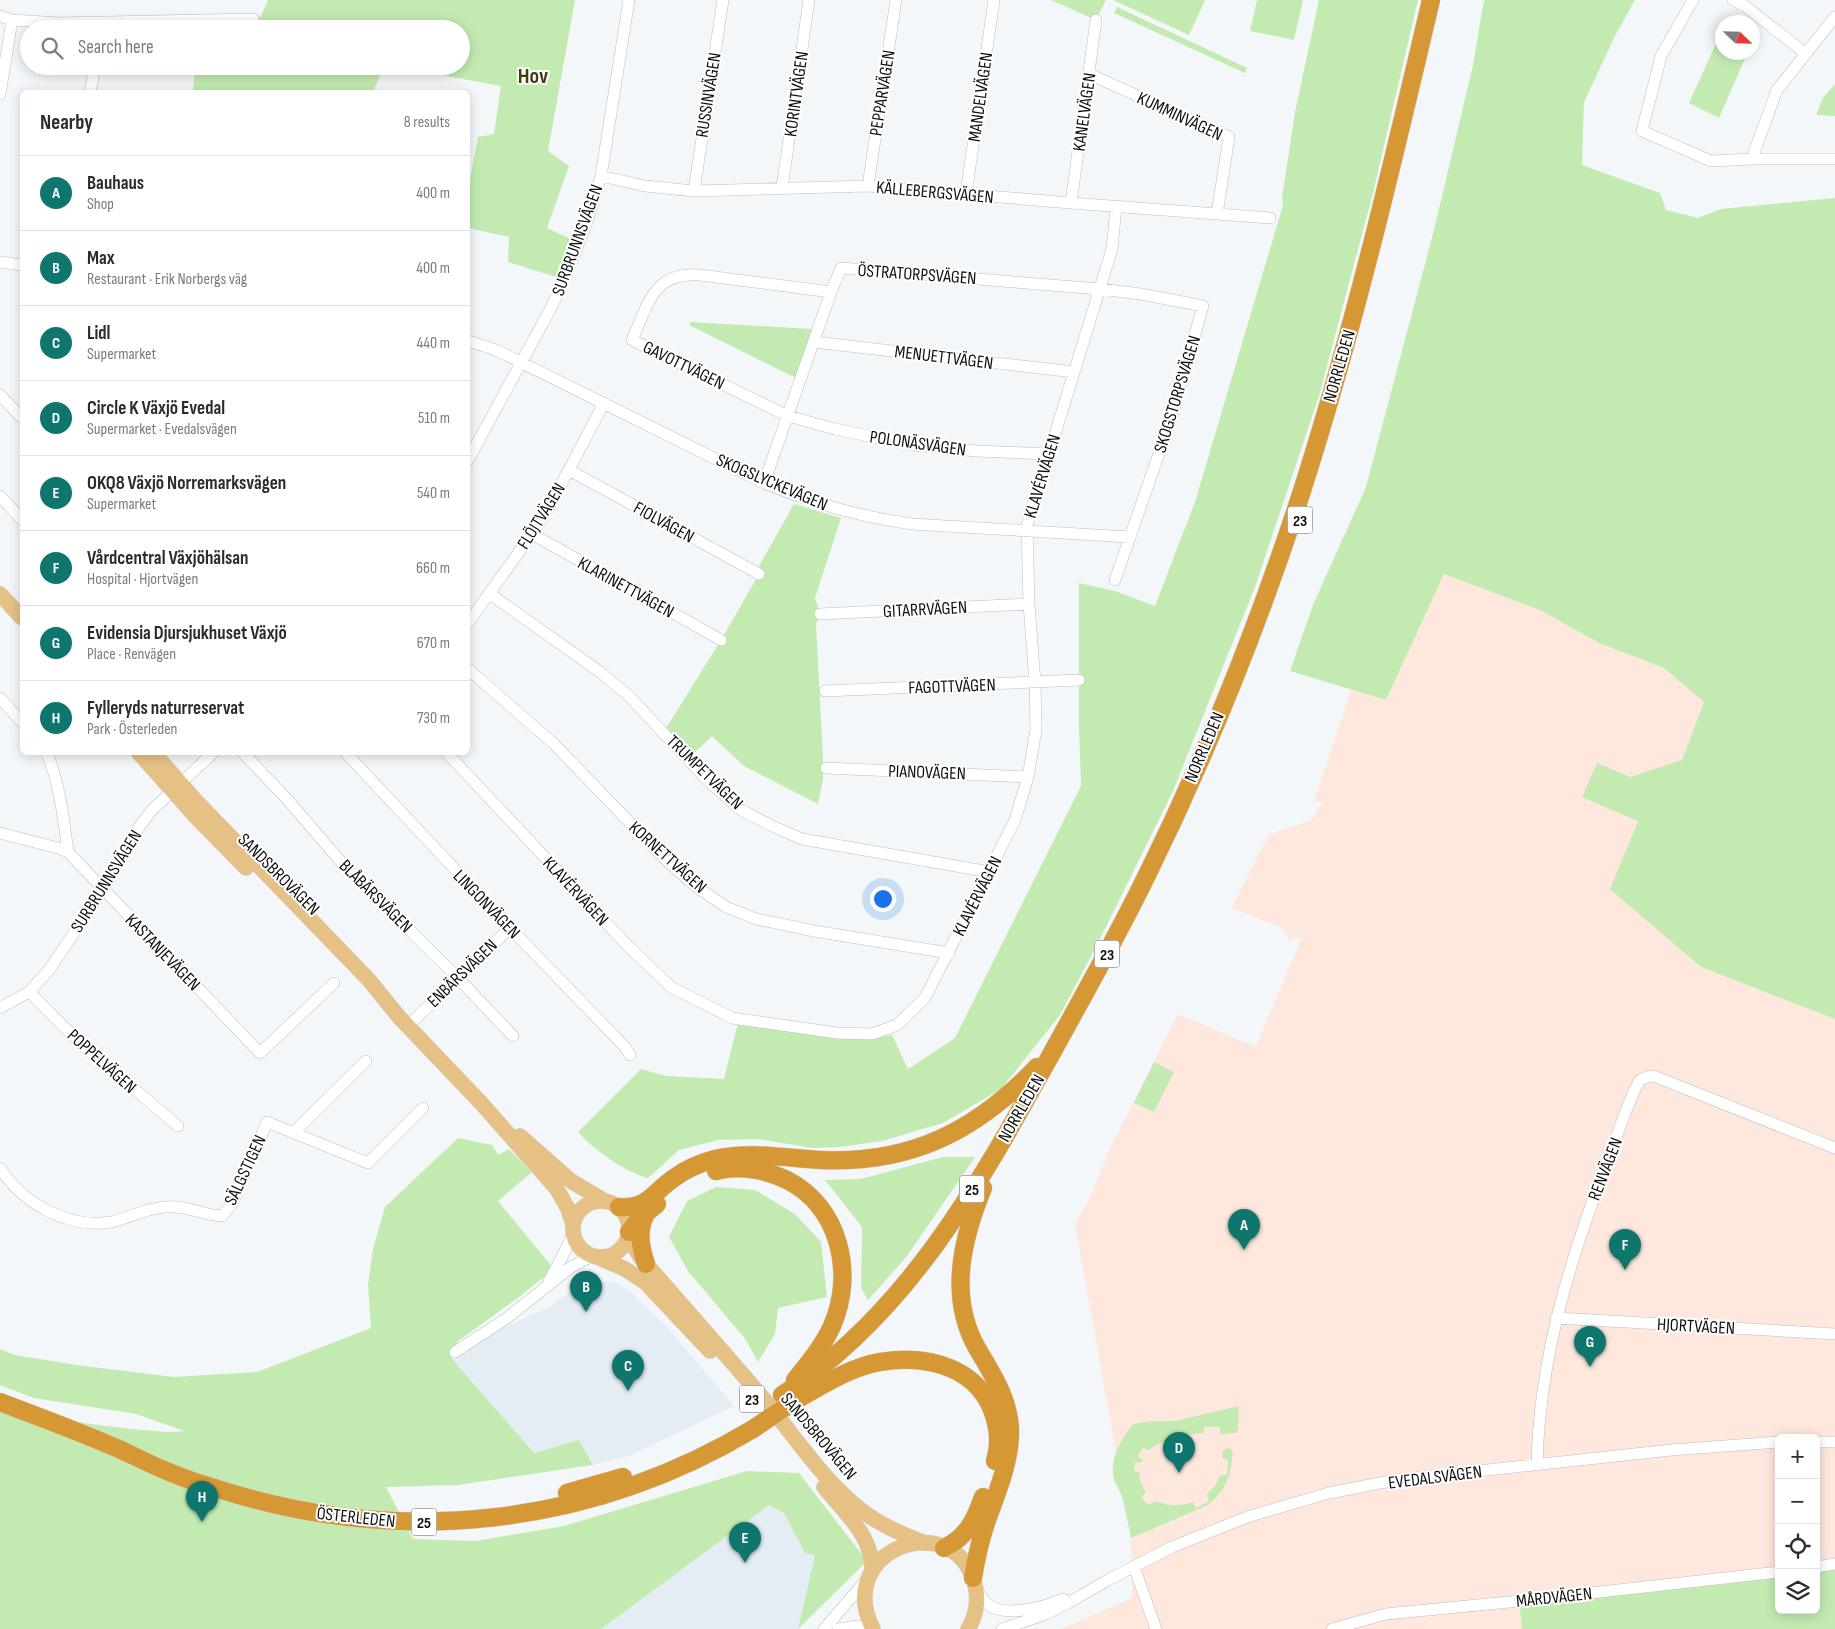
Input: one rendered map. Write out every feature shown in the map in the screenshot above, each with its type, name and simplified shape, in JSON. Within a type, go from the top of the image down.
[{"type":"highway","name":"NORRLEDEN","points":[[789,1398],[804,1382],[842,1351],[887,1306],[917,1270],[951,1222],[997,1149],[1063,1033],[1122,926],[1164,838],[1195,770],[1238,666],[1278,559],[1317,442],[1351,325],[1431,0]]},
{"type":"highway","name":"NORRLEDEN","points":[[789,1398],[846,1357],[892,1311],[938,1253],[985,1182],[1080,1022],[1129,930],[1203,773],[1265,620],[1311,489],[1359,327],[1391,203],[1439,0]]},
{"type":"highway","name":"23","points":[[611,1204],[630,1208],[639,1206],[686,1170],[716,1159],[743,1156],[853,1160],[894,1155],[918,1148],[972,1123],[996,1106],[1039,1064],[1063,1033]]},
{"type":"highway","points":[[629,1234],[648,1210],[679,1188],[701,1176],[734,1168],[764,1171],[796,1185],[810,1196],[825,1213],[836,1234],[842,1263],[840,1298],[825,1340],[808,1364],[789,1398]]},
{"type":"highway","name":"23","points":[[975,1583],[979,1545],[1005,1470],[1010,1440],[1008,1414],[1002,1392],[970,1333],[960,1293],[964,1248],[974,1208],[985,1182]]},
{"type":"highway","points":[[646,1264],[640,1238],[643,1221],[648,1210]]},
{"type":"highway","points":[[789,1398],[877,1362],[904,1360],[933,1363],[958,1372],[972,1380],[987,1400],[993,1412],[997,1428],[996,1457],[986,1490],[972,1524],[962,1536],[944,1548]]},
{"type":"highway","name":"ÖSTERLEDEN","points":[[0,1392],[188,1467],[224,1479],[278,1494],[305,1499],[400,1510],[491,1507],[564,1494],[619,1478],[670,1459],[750,1424]]},
{"type":"highway","name":"ÖSTERLEDEN","points":[[0,1402],[109,1444],[169,1472],[219,1490],[303,1511],[377,1521],[437,1522],[530,1513],[595,1498],[646,1482],[711,1453],[789,1398]]},
{"type":"main road","points":[[0,594],[20,616]]},
{"type":"main road","name":"SANDSBROVÄGEN","points":[[141,755],[177,787],[364,987],[399,1017],[482,1104],[557,1189],[568,1209],[573,1229]]},
{"type":"main road","name":"SANDSBROVÄGEN","points":[[155,755],[177,787]]},
{"type":"main road","name":"SANDSBROVÄGEN","points":[[482,1104],[571,1181],[611,1204]]},
{"type":"main road","name":"23","points":[[595,1257],[581,1250],[574,1240],[573,1229],[578,1211],[590,1203],[611,1204]]},
{"type":"main road","points":[[595,1257],[611,1256],[617,1252],[623,1247],[629,1234],[627,1218],[611,1204]]},
{"type":"main road","name":"SANDSBROVÄGEN","points":[[629,1234],[646,1264],[765,1400],[839,1490],[875,1520],[925,1543],[944,1548]]},
{"type":"main road","name":"SANDSBROVÄGEN","points":[[595,1257],[625,1269],[644,1282],[740,1384],[861,1533],[870,1549],[870,1574]]},
{"type":"main road","points":[[870,1574],[880,1560],[895,1549],[912,1543],[925,1543]]},
{"type":"main road","points":[[944,1548],[962,1560],[975,1583]]},
{"type":"main road","name":"23","points":[[870,1574],[864,1599],[865,1609],[872,1629]]},
{"type":"main road","name":"23","points":[[968,1629],[976,1607],[975,1583]]},
{"type":"street","name":"SURBRUNNSVÄGEN","points":[[470,456],[551,308],[588,219],[601,176],[629,0]]},
{"type":"street","name":"RUSSINVÄGEN","points":[[694,191],[723,0]]},
{"type":"street","name":"KORINTVÄGEN","points":[[782,188],[809,0]]},
{"type":"street","name":"PEPPARVÄGEN","points":[[868,186],[896,0]]},
{"type":"street","name":"MANDELVÄGEN","points":[[966,194],[994,0]]},
{"type":"street","points":[[1692,0],[1661,56],[1642,132],[1711,162],[1753,159],[1835,159]]},
{"type":"street","points":[[1733,0],[1745,6],[1805,53]]},
{"type":"street","points":[[0,16],[20,20]]},
{"type":"street","points":[[1753,159],[1777,90],[1835,17]]},
{"type":"street","points":[[209,20],[253,19]]},
{"type":"street","points":[[0,94],[12,20]]},
{"type":"street","name":"KANELVÄGEN","points":[[1071,204],[1096,20]]},
{"type":"street","name":"KUMMINVÄGEN","points":[[1089,74],[1229,137],[1217,214]]},
{"type":"street","points":[[90,90],[93,77]]},
{"type":"street","name":"KÄLLEBERGSVÄGEN","points":[[601,176],[645,186],[694,191],[868,186],[1071,204],[1270,218]]},
{"type":"street","name":"KLAVÉRVÄGEN","points":[[449,755],[627,945],[671,987],[732,1018],[837,1033],[872,1034],[898,1024],[925,998],[949,953],[1015,820],[1028,777],[1036,730],[1026,531],[1112,249],[1116,207]]},
{"type":"street","points":[[0,262],[20,265]]},
{"type":"street","name":"ÖSTRATORPSVÄGEN","points":[[764,483],[841,268],[1100,290]]},
{"type":"street","name":"GAVOTTVÄGEN","points":[[788,416],[632,340],[657,288],[671,278],[681,274],[831,292]]},
{"type":"street","name":"SKOGSTORPSVÄGEN","points":[[1100,290],[1141,294],[1203,306],[1170,422],[1115,580]]},
{"type":"street","name":"SKOGSLYCKEVÄGEN","points":[[470,342],[496,350],[764,483],[834,509],[883,520],[912,524],[1130,537]]},
{"type":"street","name":"MENUETTVÄGEN","points":[[814,342],[1074,372]]},
{"type":"street","points":[[0,395],[20,416]]},
{"type":"street","name":"FLÖJTVÄGEN","points":[[470,621],[532,534],[569,470],[604,403]]},
{"type":"street","name":"POLONÄSVÄGEN","points":[[788,416],[871,438],[912,445],[977,451],[1049,454]]},
{"type":"street","name":"FIOLVÄGEN","points":[[569,470],[759,574]]},
{"type":"street","points":[[0,496],[20,518]]},
{"type":"street","name":"KLARINETTVÄGEN","points":[[532,534],[721,640]]},
{"type":"street","name":"TRUMPETVÄGEN","points":[[490,594],[600,672],[629,696],[708,781],[741,810],[802,840],[990,872]]},
{"type":"street","name":"GITARRVÄGEN","points":[[820,614],[1029,604]]},
{"type":"street","name":"KORNETTVÄGEN","points":[[470,671],[554,744],[665,859],[694,885],[726,906],[756,918],[814,931],[949,953]]},
{"type":"street","name":"FAGOTTVÄGEN","points":[[825,691],[1079,680]]},
{"type":"street","points":[[0,698],[20,720]]},
{"type":"street","points":[[0,833],[68,852],[52,764],[48,755]]},
{"type":"street","name":"SURBRUNNSVÄGEN","points":[[0,1008],[29,992],[49,970],[103,890],[139,827],[152,810],[211,755]]},
{"type":"street","name":"BLÅBÄRSVÄGEN","points":[[245,755],[286,798],[342,862],[513,1036]]},
{"type":"street","name":"LINGONVÄGEN","points":[[349,755],[510,928],[625,1046],[630,1055]]},
{"type":"street","name":"PIANOVÄGEN","points":[[826,768],[1028,777]]},
{"type":"street","name":"KASTANJEVÄGEN","points":[[68,852],[260,1053],[334,983]]},
{"type":"street","name":"ENBÄRSVÄGEN","points":[[415,1019],[510,928]]},
{"type":"street","name":"POPPELVÄGEN","points":[[29,992],[81,1044],[178,1126]]},
{"type":"street","name":"SÄLGSTIGEN","points":[[294,1132],[366,1061]]},
{"type":"street","name":"RENVÄGEN","points":[[1537,1465],[1540,1412],[1556,1318],[1585,1220],[1638,1083],[1643,1078],[1656,1078],[1835,1148]]},
{"type":"street","name":"SÄLGSTIGEN","points":[[0,1168],[15,1187],[29,1200],[53,1213],[88,1222],[111,1222],[149,1209],[166,1207],[186,1207],[211,1215],[222,1216],[232,1204],[266,1122],[368,1164],[424,1108]]},
{"type":"street","points":[[545,1286],[562,1258],[573,1229]]},
{"type":"street","points":[[455,1352],[507,1318],[571,1267],[595,1257]]},
{"type":"street","name":"HJORTVÄGEN","points":[[1556,1318],[1835,1334]]},
{"type":"street","name":"EVEDALSVÄGEN","points":[[1002,1629],[1046,1614],[1172,1547],[1247,1517],[1329,1493],[1396,1480],[1671,1450],[1775,1442]]},
{"type":"street","points":[[1820,1442],[1835,1442]]},
{"type":"street","points":[[1820,1566],[1835,1564]]},
{"type":"street","points":[[1134,1567],[1156,1629]]},
{"type":"street","name":"MÅRDVÄGEN","points":[[1332,1629],[1386,1614],[1775,1572]]},
{"type":"street","points":[[824,1629],[870,1574]]},
{"type":"street","name":"EVEDALSVÄGEN","points":[[975,1583],[986,1604],[1000,1610],[1011,1611],[1032,1608],[1057,1601],[1108,1580]]},
{"type":"street","points":[[838,1629],[858,1626],[872,1629]]},
{"type":"shaded area","points":[[1444,574],[1540,610],[1599,643],[1664,668],[1704,702],[1682,760],[1630,777],[1597,763],[1638,820],[1611,889],[1701,967],[1835,1019],[1835,1564],[1820,1566],[1820,1434],[1775,1434],[1775,1572],[1519,1601],[1522,1629],[1061,1629],[1132,1598],[1131,1538],[1121,1494],[1114,1481],[1113,1466],[1116,1452],[1075,1224],[1090,1197],[1114,1140],[1178,1014],[1256,1047],[1302,937],[1289,940],[1283,928],[1232,908],[1268,835],[1312,820],[1322,803],[1314,801],[1351,690],[1386,700]]},
{"type":"shaded area","points":[[586,1281],[614,1282],[632,1293],[667,1327],[734,1406],[629,1456],[593,1465],[579,1440],[534,1453],[452,1359],[501,1329],[549,1307]]},
{"type":"shaded area","points":[[769,1505],[784,1513],[805,1553],[815,1555],[798,1629],[601,1629]]},
{"type":"green space","points":[[268,0],[575,0],[548,151],[569,166],[547,228],[573,240],[556,277],[508,262],[509,237],[470,228],[470,180],[478,137],[494,134],[501,86],[441,75],[470,75],[470,20],[256,20],[261,16]]},
{"type":"green space","points":[[1051,0],[1106,0],[1096,20]]},
{"type":"green space","points":[[1113,0],[1205,0],[1189,35]]},
{"type":"green space","points":[[1257,0],[1303,0],[1294,40],[1250,31]]},
{"type":"green space","points":[[1319,0],[1418,0],[1373,193],[1319,396],[1255,587],[1173,791],[1060,1015],[1001,1089],[943,1123],[882,1141],[840,1147],[813,1148],[757,1139],[718,1140],[679,1150],[648,1178],[620,1166],[601,1153],[578,1132],[641,1069],[666,1076],[724,1079],[738,1023],[871,1039],[892,1035],[908,1069],[955,1038],[1081,786],[1079,583],[1115,591],[1155,606],[1195,502],[1283,205],[1282,198],[1295,112]]},
{"type":"green space","points":[[1484,0],[1635,0],[1614,38],[1584,102],[1582,165],[1660,193],[1666,210],[1698,218],[1721,209],[1835,198],[1835,1019],[1701,967],[1610,889],[1638,821],[1582,797],[1597,763],[1630,777],[1682,760],[1704,702],[1664,668],[1599,643],[1540,610],[1444,574],[1386,700],[1290,671],[1313,605],[1366,487],[1434,230],[1473,65]]},
{"type":"green space","points":[[1117,7],[1247,68],[1245,73],[1114,13]]},
{"type":"green space","points":[[1715,46],[1715,60],[1744,60],[1719,118],[1689,103]]},
{"type":"green space","points":[[194,75],[380,75],[374,90],[193,90]]},
{"type":"green space","points":[[1835,84],[1835,116],[1816,115],[1823,98]]},
{"type":"green space","points":[[691,322],[812,329],[796,378],[689,325]]},
{"type":"green space","points":[[794,504],[841,518],[815,598],[820,614],[816,624],[823,758],[823,779],[818,804],[744,766],[712,736],[688,759],[663,733],[721,640],[759,574],[764,574],[759,566]]},
{"type":"green space","points":[[1154,1062],[1174,1072],[1154,1112],[1134,1103]]},
{"type":"green space","points":[[458,1138],[492,1145],[498,1155],[509,1149],[532,1172],[498,1201],[554,1269],[458,1341],[452,1359],[534,1453],[579,1440],[593,1465],[458,1485],[386,1487],[413,1539],[475,1541],[564,1526],[747,1471],[799,1473],[867,1561],[798,1629],[815,1555],[805,1553],[784,1513],[769,1505],[601,1629],[0,1629],[0,1406],[106,1426],[163,1432],[184,1431],[136,1414],[34,1398],[0,1385],[0,1349],[15,1355],[76,1365],[174,1377],[257,1372],[371,1328],[368,1285],[373,1249],[385,1207]]},
{"type":"green space","points":[[943,1157],[975,1157],[907,1256],[868,1300],[861,1288],[862,1227],[825,1180],[861,1179]]},
{"type":"green space","points":[[716,1187],[755,1190],[795,1214],[821,1242],[827,1297],[778,1308],[775,1334],[758,1362],[746,1340],[688,1271],[669,1237],[687,1201]]},
{"type":"green space","points":[[1239,1406],[1238,1430],[1235,1433],[1220,1434],[1220,1427],[1204,1427],[1203,1433],[1174,1437],[1161,1442],[1149,1450],[1143,1448],[1138,1456],[1143,1460],[1141,1463],[1135,1462],[1134,1471],[1140,1473],[1140,1481],[1146,1492],[1141,1497],[1148,1505],[1155,1501],[1174,1505],[1193,1502],[1196,1508],[1209,1501],[1207,1494],[1221,1475],[1227,1475],[1228,1460],[1222,1458],[1223,1450],[1228,1448],[1232,1450],[1233,1454],[1224,1488],[1208,1505],[1131,1538],[1123,1501],[1113,1474],[1113,1466],[1116,1451],[1133,1424],[1153,1421],[1174,1421]]},
{"type":"green space","points":[[1835,1564],[1835,1629],[1522,1629],[1519,1601],[1775,1572],[1775,1614],[1820,1614],[1820,1566]]},
{"type":"place","name":"Bauhaus","points":[[1244,1250]]},
{"type":"place","name":"Vårdcentral Växjöhälsan","points":[[1625,1270]]},
{"type":"place","name":"Max","points":[[586,1312]]},
{"type":"place","name":"Evidensia Djursjukhuset Växjö","points":[[1590,1367]]},
{"type":"place","name":"Lidl","points":[[628,1391]]},
{"type":"place","name":"Circle K Växjö Evedal","points":[[1179,1473]]},
{"type":"place","name":"Fylleryds naturreservat","points":[[202,1522]]},
{"type":"place","name":"OKQ8 Växjö Norremarksvägen","points":[[745,1563]]},
{"type":"district","name":"Hov","points":[[533,75]]}]
